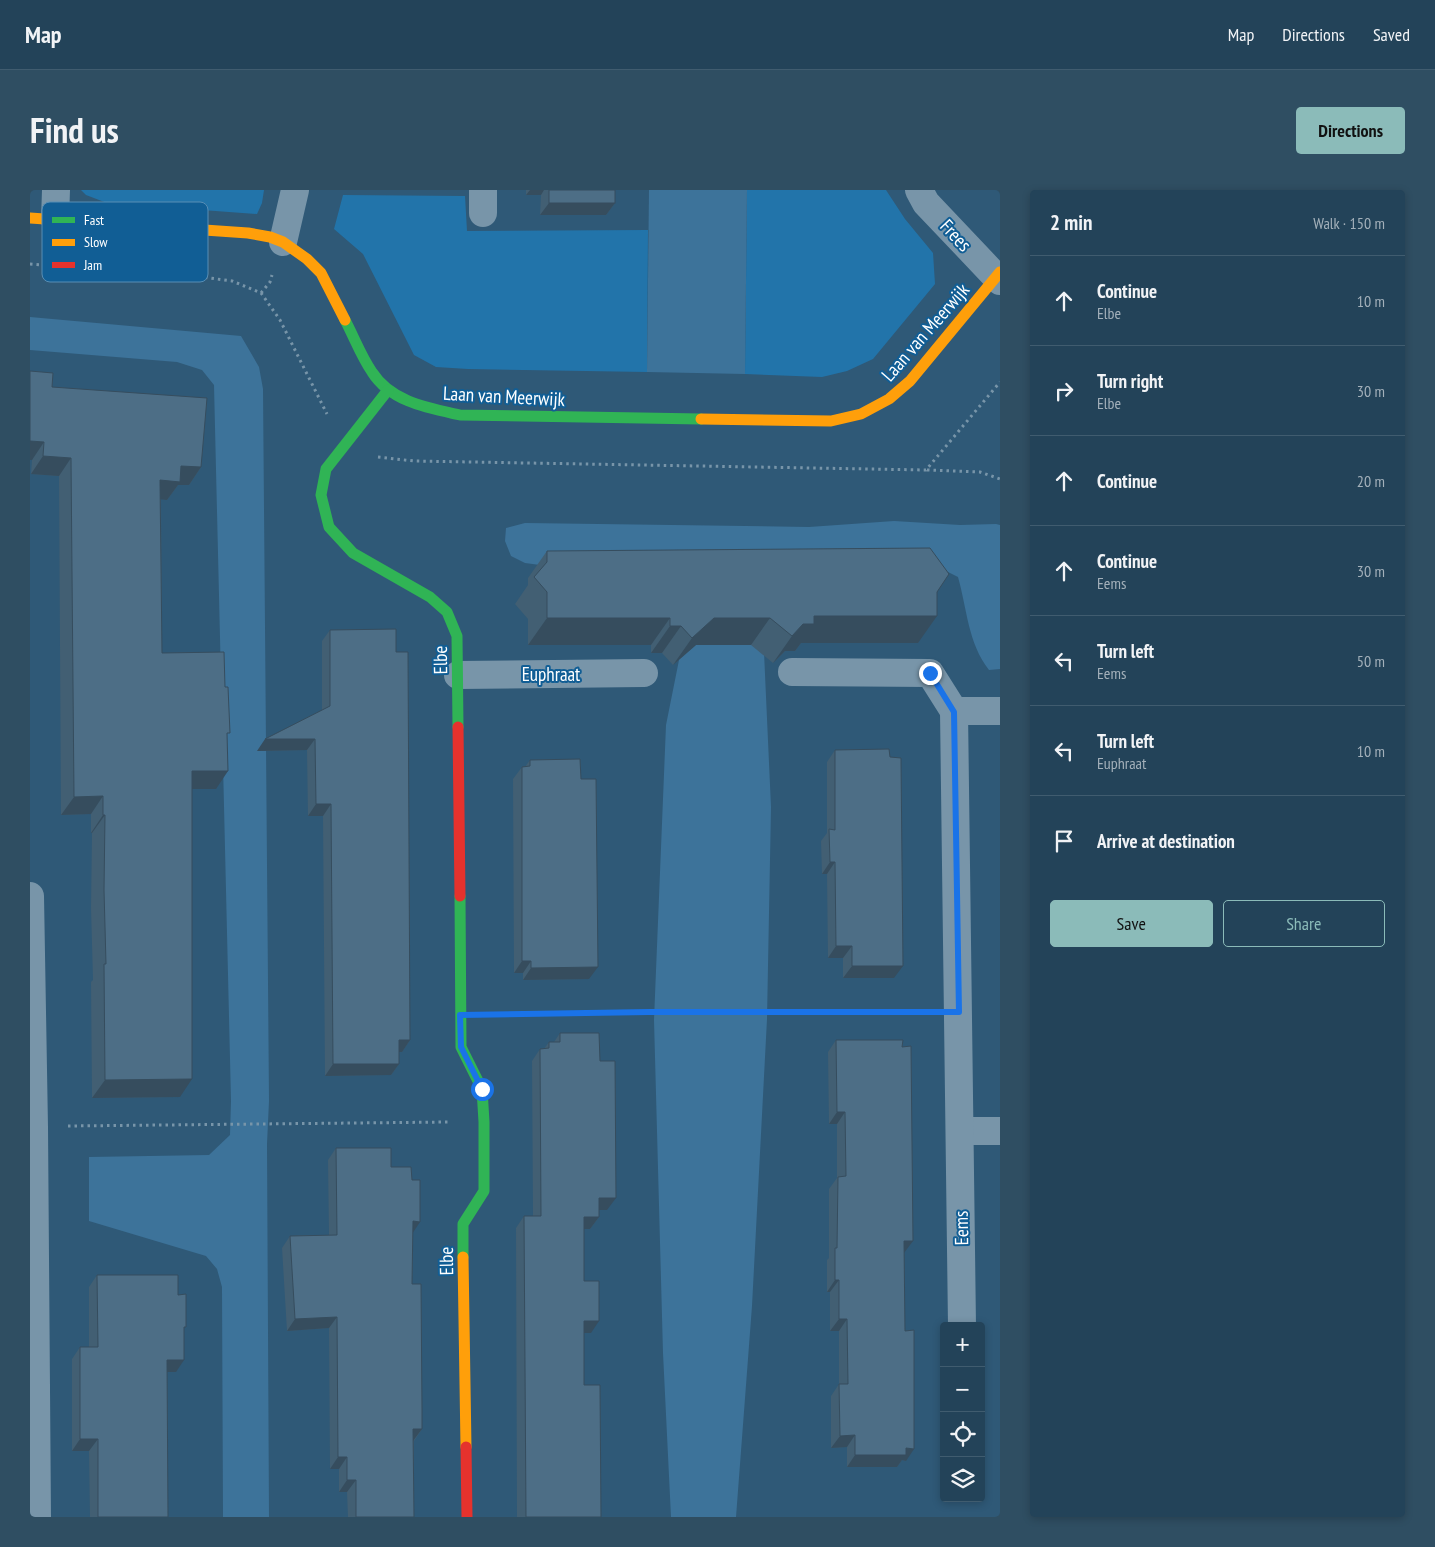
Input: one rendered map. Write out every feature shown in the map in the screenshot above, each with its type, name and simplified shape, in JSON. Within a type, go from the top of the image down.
[{"type":"street","points":[[50,202],[56,190]]},
{"type":"street","points":[[283,242],[295,190]]},
{"type":"street","name":"Frees","points":[[919,190],[926,203],[999,277]]},
{"type":"street","name":"Laan van Meerwijk","points":[[208,230],[248,233],[270,237],[283,242],[307,259],[321,273],[372,372],[388,390],[426,408],[460,415],[831,422],[861,414],[889,399],[910,381],[999,277]]},
{"type":"street","name":"Elbe","points":[[388,390],[326,469],[321,495],[329,527],[353,553],[430,597],[447,612],[457,636],[461,1047],[482,1089],[484,1122],[484,1191],[463,1224],[467,1517]]},
{"type":"street","points":[[792,672],[930,673],[954,712],[1000,711]]},
{"type":"street","name":"Euphraat","points":[[458,675],[644,673]]},
{"type":"street","name":"Eems","points":[[954,712],[962,1322]]},
{"type":"street","points":[[30,896],[34,1126],[32,1318],[37,1517]]},
{"type":"street","points":[[960,1131],[1000,1130]]},
{"type":"path","points":[[926,470],[980,472],[1000,479]]},
{"type":"path","points":[[460,1015],[649,1012],[959,1012]]},
{"type":"path","points":[[34,1126],[484,1122]]},
{"type":"shaded area","points":[[81,190],[264,190],[262,203],[257,214],[208,210],[208,202],[104,202],[86,195]]},
{"type":"shaded area","points":[[649,190],[747,190],[745,374],[647,372]]},
{"type":"shaded area","points":[[747,190],[886,190],[905,219],[933,253],[935,284],[873,359],[847,371],[822,377],[745,374]]},
{"type":"shaded area","points":[[343,195],[465,196],[467,231],[648,230],[647,372],[436,367],[414,355],[363,254],[334,229]]},
{"type":"shaded area","points":[[30,317],[241,336],[259,367],[263,389],[269,1101],[267,1144],[269,1517],[223,1517],[222,1287],[217,1269],[206,1256],[89,1221],[89,1157],[209,1155],[230,1135],[231,1101],[214,385],[202,370],[177,362],[30,350]]},
{"type":"shaded area","points":[[894,521],[960,525],[1000,525],[1000,669],[989,670],[982,660],[972,637],[958,577],[944,570],[764,652],[771,807],[767,1019],[752,1306],[736,1517],[671,1517],[663,1353],[654,1020],[666,725],[681,650],[540,565],[525,563],[511,556],[505,541],[506,528],[525,523],[809,527]]},
{"type":"building","points":[[549,190],[615,190],[615,203],[549,203]]},
{"type":"building","points":[[30,371],[53,373],[52,387],[207,398],[201,467],[181,466],[180,482],[160,480],[162,653],[224,652],[225,687],[228,687],[230,733],[227,733],[228,771],[192,771],[192,1079],[105,1080],[105,815],[103,815],[103,796],[74,797],[71,458],[43,456],[44,442],[30,441]]},
{"type":"building","points":[[930,548],[949,574],[937,592],[937,616],[814,616],[814,624],[803,624],[792,636],[770,618],[714,618],[692,638],[681,626],[670,626],[670,618],[547,618],[547,592],[534,577],[547,562],[547,551]]},
{"type":"building","points":[[396,629],[396,652],[408,652],[410,1040],[399,1040],[399,1064],[333,1064],[331,804],[316,804],[315,739],[265,739],[330,706],[330,630]]},
{"type":"building","points":[[889,749],[890,757],[901,758],[903,966],[852,966],[852,946],[836,946],[835,862],[830,862],[829,829],[835,830],[835,750]]},
{"type":"building","points":[[580,759],[581,779],[596,779],[598,967],[531,968],[531,961],[522,961],[522,767],[530,766],[530,760]]},
{"type":"building","points":[[560,1033],[599,1033],[600,1061],[615,1061],[616,1198],[599,1198],[599,1217],[584,1217],[584,1281],[599,1281],[599,1321],[584,1321],[584,1385],[600,1385],[601,1517],[526,1517],[524,1216],[541,1216],[540,1049],[549,1048],[549,1042],[560,1042]]},
{"type":"building","points":[[836,1040],[903,1040],[902,1047],[911,1046],[913,1241],[904,1241],[905,1331],[914,1330],[914,1449],[906,1448],[906,1455],[855,1455],[855,1435],[840,1436],[839,1384],[848,1384],[847,1319],[839,1319],[839,1280],[835,1280],[835,1248],[837,1248],[838,1177],[846,1176],[845,1112],[837,1112]]},
{"type":"building","points":[[336,1148],[391,1148],[391,1167],[411,1167],[412,1180],[420,1180],[420,1222],[413,1221],[412,1284],[421,1284],[422,1429],[413,1429],[414,1517],[356,1517],[356,1480],[347,1480],[347,1457],[338,1457],[337,1317],[295,1319],[290,1236],[337,1235]]},
{"type":"building","points":[[97,1275],[178,1275],[178,1295],[186,1294],[184,1360],[167,1360],[168,1517],[98,1517],[98,1439],[80,1439],[80,1347],[98,1347]]},
{"type":"traffic: fast","points":[[345,320],[364,360],[380,382],[400,397],[435,410],[460,415],[701,419]]},
{"type":"traffic: fast","points":[[388,390],[326,469],[321,495],[329,527],[353,553],[430,597],[447,612],[457,636],[458,727]]},
{"type":"traffic: fast","points":[[460,896],[461,1047],[482,1089],[484,1122],[484,1191],[463,1224],[463,1257]]},
{"type":"traffic: slow","points":[[30,218],[42,219]]},
{"type":"traffic: slow","points":[[208,230],[248,233],[270,237],[283,242],[307,259],[321,273],[345,320]]},
{"type":"traffic: slow","points":[[701,419],[831,421],[861,414],[889,399],[910,381],[1000,272]]},
{"type":"traffic: slow","points":[[463,1257],[466,1447]]},
{"type":"traffic: jam","points":[[458,727],[460,896]]},
{"type":"traffic: jam","points":[[466,1447],[467,1517]]},
{"type":"route","points":[[482,1089],[461,1047],[460,1015],[649,1012],[959,1012],[954,712],[930,673]]}]
